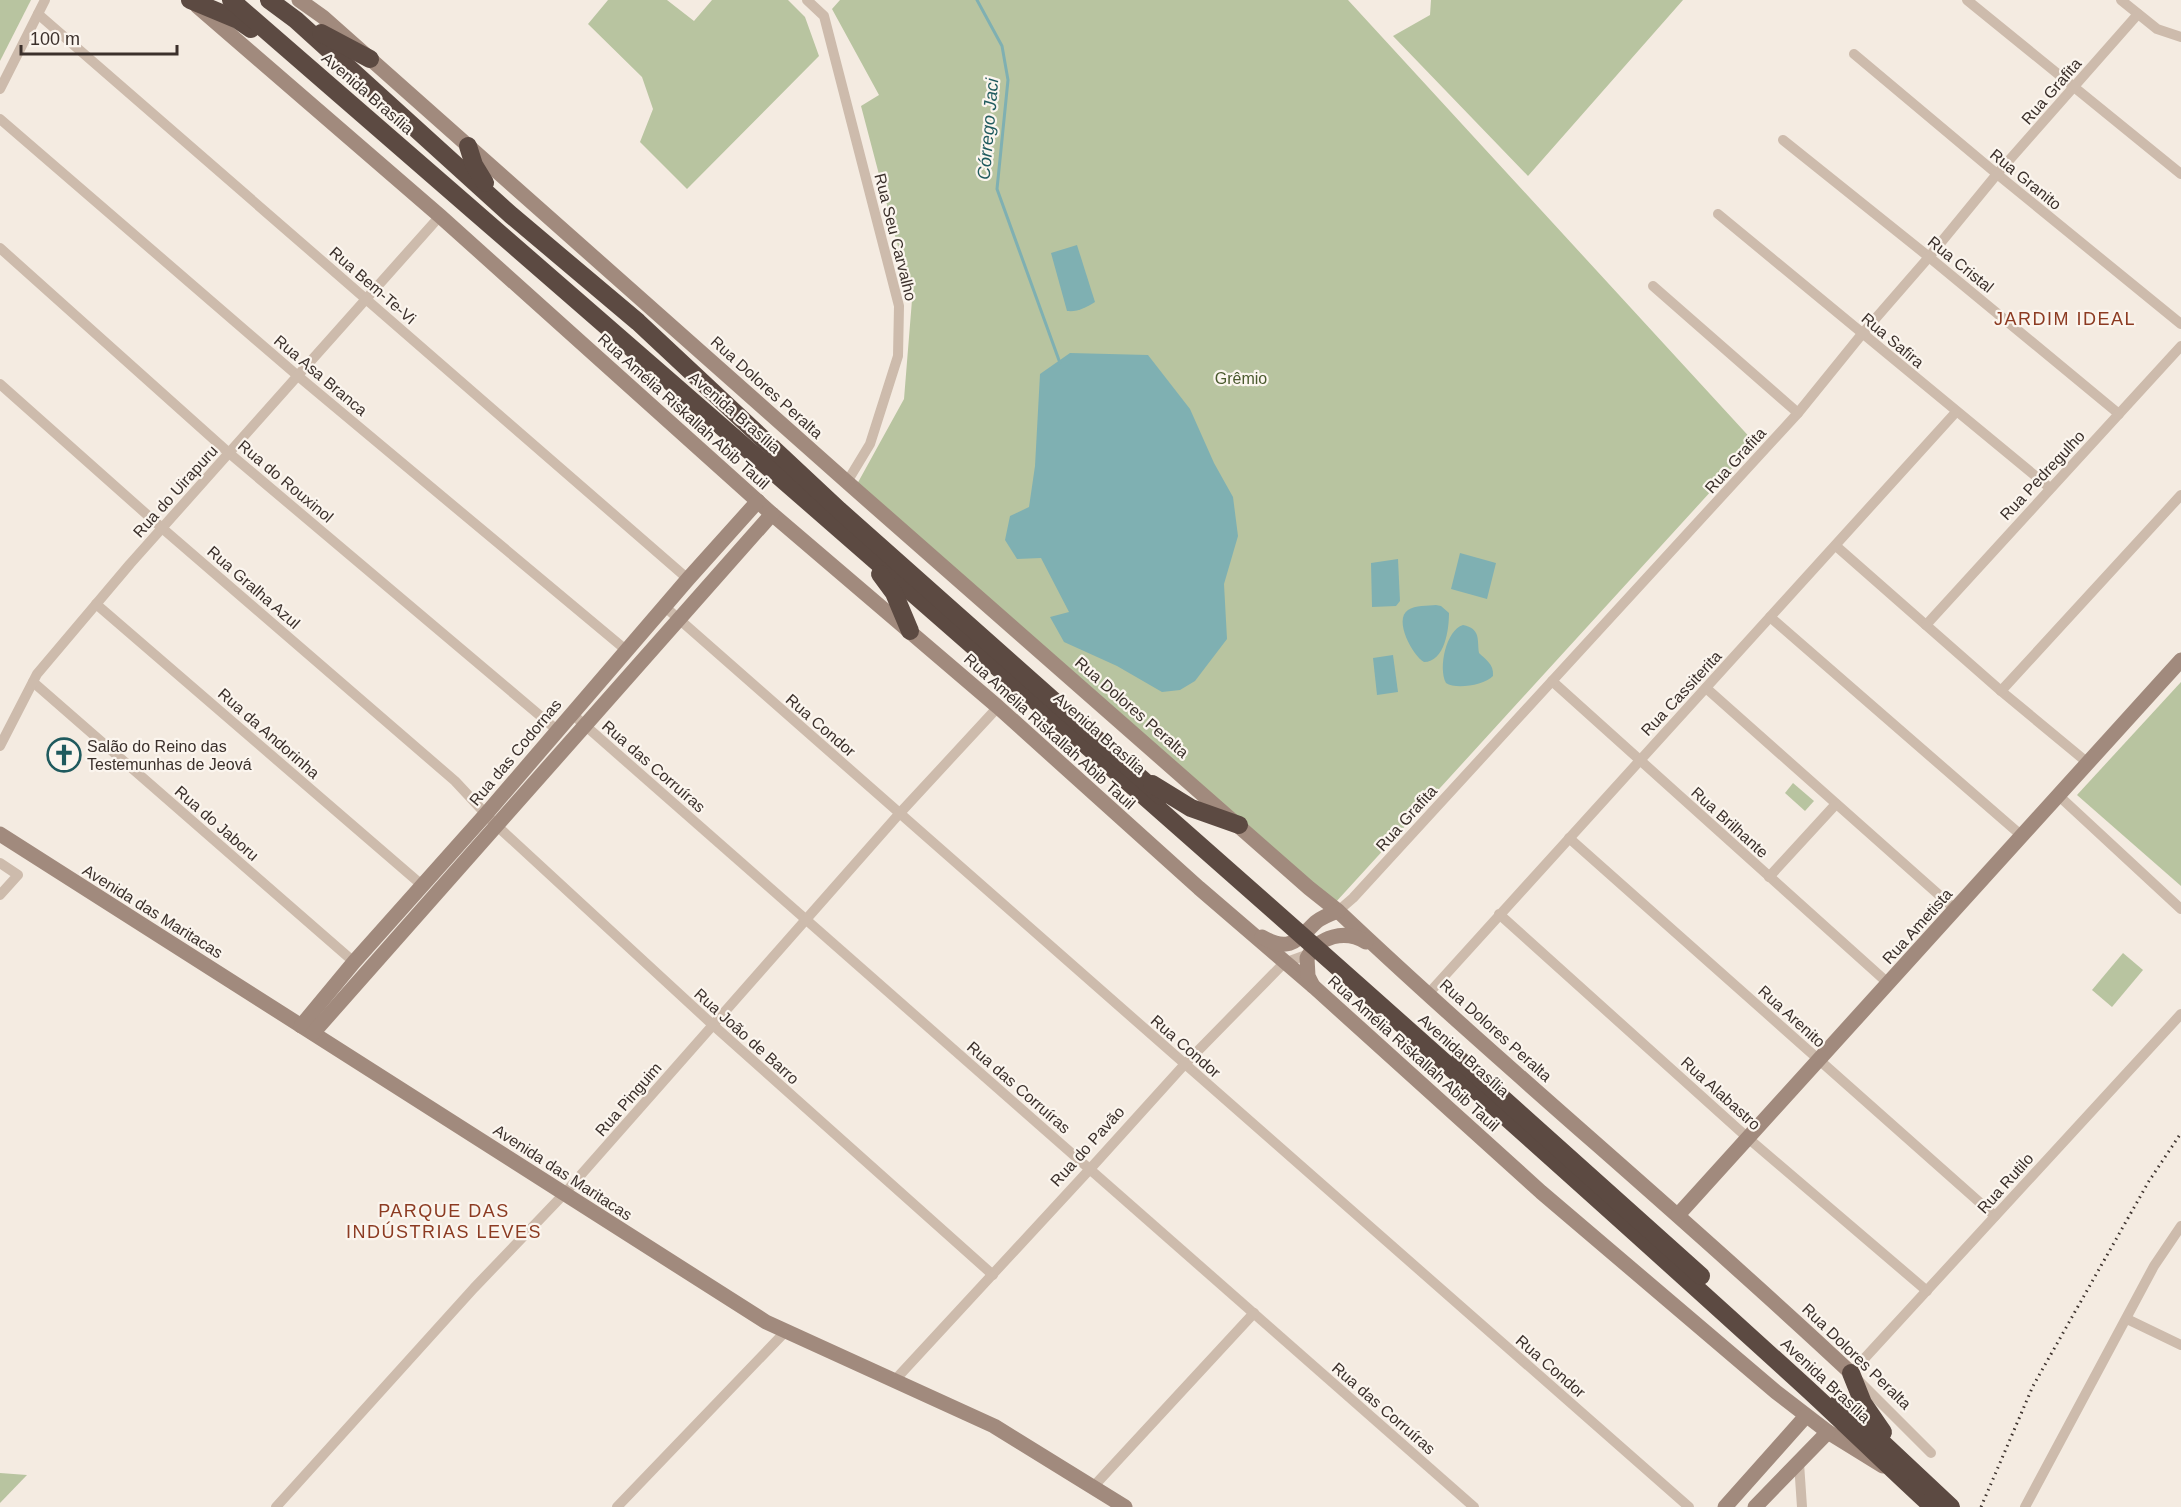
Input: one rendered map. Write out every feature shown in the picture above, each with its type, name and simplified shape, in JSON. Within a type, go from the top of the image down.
[{"type":"highway","points":[[190,0],[238,20],[325,82]]},
{"type":"highway","name":"Avenida Brasília","points":[[231,0],[843,532],[1571,1158],[1901,1468],[1952,1507]]},
{"type":"highway","name":"Avenida Brasília","points":[[269,0],[296,20],[511,214],[638,322],[839,510],[1130,768],[1313,938]]},
{"type":"highway","points":[[296,20],[369,59]]},
{"type":"highway","points":[[468,146],[480,178],[511,214]]},
{"type":"highway","points":[[843,532],[894,593],[910,631]]},
{"type":"highway","points":[[1130,768],[1191,808],[1239,825]]},
{"type":"highway","points":[[1851,1373],[1863,1404],[1901,1468]]},
{"type":"highway","name":"Avenida Brasília","points":[[1901,1468],[1933,1507]]},
{"type":"street","points":[[0,89],[45,0]]},
{"type":"street","name":"Rua Amélia Riskallah Abib Tauil","points":[[190,0],[440,216],[772,514],[998,707],[1541,1192],[1806,1416],[1855,1450],[1901,1468]]},
{"type":"street","name":"Rua Dolores Peralta","points":[[298,0],[323,17],[847,482],[1338,911],[1544,1098],[1759,1287],[1851,1373],[1931,1453]]},
{"type":"street","name":"Rua Seu Carvalho","points":[[807,0],[824,16],[899,306],[898,356],[870,444],[847,482]]},
{"type":"street","points":[[1967,0],[2181,174]]},
{"type":"street","points":[[2121,0],[2157,29],[2181,38]]},
{"type":"street","name":"Rua Bem-Te-Vi","points":[[38,14],[688,579]]},
{"type":"street","name":"Rua Grafita","points":[[1338,911],[1353,898],[1798,413],[1997,174],[2138,14]]},
{"type":"street","name":"Rua Granito","points":[[1854,54],[2181,324]]},
{"type":"street","name":"Rua Asa Branca","points":[[0,119],[298,376],[626,650]]},
{"type":"street","name":"Rua Cristal","points":[[1783,140],[2119,414]]},
{"type":"street","name":"Rua Safira","points":[[1718,214],[2050,488]]},
{"type":"street","name":"Rua do Uirapuru","points":[[0,746],[38,674],[96,604],[440,216]]},
{"type":"street","name":"Rua do Rouxinol","points":[[0,248],[229,453],[557,730]]},
{"type":"street","points":[[1653,286],[1798,413]]},
{"type":"street","name":"Rua Pedregulho","points":[[1926,625],[2181,346]]},
{"type":"street","name":"Rua Gralha Azul","points":[[0,384],[162,528],[455,781],[491,820]]},
{"type":"street","name":"Rua Cassiterita","points":[[1428,993],[1956,412]]},
{"type":"street","points":[[2001,691],[2181,495]]},
{"type":"street","name":"Rua das Codornas","points":[[307,1030],[414,920],[557,730],[758,501]]},
{"type":"street","name":"Rua das Codornas","points":[[307,1030],[354,962],[401,909],[558,757],[772,514]]},
{"type":"street","points":[[1836,546],[2088,764]]},
{"type":"street","name":"Rua da Andorinha","points":[[96,604],[423,886]]},
{"type":"street","name":"Rua Condor","points":[[664,606],[1689,1507]]},
{"type":"street","points":[[1770,617],[2022,836]]},
{"type":"street","name":"Rua Ametista","points":[[1678,1215],[2181,660]]},
{"type":"street","name":"Rua Brilhante","points":[[1552,681],[1889,984]]},
{"type":"street","name":"Rua do Jaboru","points":[[33,682],[354,962]]},
{"type":"street","points":[[1706,688],[1956,910]]},
{"type":"street","name":"Rua Pinguim","points":[[276,1507],[474,1288],[564,1194],[899,814],[998,707]]},
{"type":"street","name":"Rua das Corruíras","points":[[572,713],[1474,1507]]},
{"type":"street","points":[[544,746],[558,757]]},
{"type":"street","points":[[2059,796],[2181,909]]},
{"type":"street","points":[[1769,877],[1836,804]]},
{"type":"street","name":"Rua João de Barro","points":[[491,820],[712,1025],[993,1275]]},
{"type":"street","name":"Avenida das Maritacas","points":[[0,834],[784,1332],[994,1426],[1125,1507]]},
{"type":"street","name":"Rua Arenito","points":[[1569,838],[1995,1216]]},
{"type":"street","points":[[0,863],[18,875],[0,895]]},
{"type":"street","points":[[1309,888],[1318,908],[1306,963],[1308,976],[1313,986]]},
{"type":"street","points":[[401,909],[414,920]]},
{"type":"street","points":[[1313,938],[1338,911]]},
{"type":"street","name":"Rua Alabastro","points":[[1499,914],[1749,1138],[1927,1291]]},
{"type":"street","points":[[1246,929],[1278,944],[1344,934],[1360,938],[1379,949]]},
{"type":"street","name":"Rua do Pavão","points":[[894,1381],[1184,1065],[1284,963],[1313,938]]},
{"type":"street","name":"Rua Rutilo","points":[[1851,1373],[2181,1014]]},
{"type":"street","points":[[2025,1507],[2154,1266],[2181,1226]]},
{"type":"street","points":[[1093,1487],[1254,1313]]},
{"type":"street","points":[[2127,1319],[2181,1345]]},
{"type":"street","points":[[617,1507],[784,1332]]},
{"type":"street","points":[[1725,1507],[1806,1416]]},
{"type":"street","points":[[1755,1507],[1828,1432]]},
{"type":"street","points":[[1799,1463],[1802,1507]]},
{"type":"green space","points":[[0,0],[31,0],[0,61]]},
{"type":"green space","points":[[608,0],[667,0],[694,21],[712,0],[788,0],[805,17],[819,56],[687,189],[640,142],[653,109],[642,77],[588,24]]},
{"type":"green space","name":"Grêmio","points":[[840,0],[1348,0],[1755,443],[1335,903],[856,486],[904,399],[912,300],[861,106],[879,95],[832,9]]},
{"type":"green space","points":[[1431,0],[1683,0],[1528,176],[1393,36],[1430,15]]},
{"type":"green space","points":[[2181,682],[2181,886],[2077,795]]},
{"type":"green space","points":[[1793,783],[1814,801],[1805,811],[1785,793]]},
{"type":"green space","points":[[2123,953],[2143,970],[2112,1007],[2092,990]]},
{"type":"green space","points":[[0,1473],[27,1475],[0,1503]]},
{"type":"water","points":[[1077,245],[1095,302],[1075,311],[1067,311],[1051,253]]},
{"type":"water","points":[[1070,353],[1148,355],[1190,409],[1214,463],[1233,497],[1238,536],[1224,584],[1227,639],[1195,681],[1180,690],[1162,692],[1117,666],[1064,642],[1050,617],[1069,612],[1041,558],[1017,559],[1005,540],[1010,516],[1029,507],[1035,466],[1040,374]]},
{"type":"water","points":[[1460,553],[1496,563],[1487,599],[1451,589]]},
{"type":"water","points":[[1398,559],[1400,601],[1396,606],[1372,607],[1371,563]]},
{"type":"water","points":[[1436,605],[1449,613],[1447,636],[1437,657],[1424,662],[1415,653],[1406,637],[1404,615],[1414,607]]},
{"type":"water","points":[[1463,625],[1475,632],[1479,653],[1491,665],[1493,676],[1477,684],[1456,686],[1446,683],[1443,659],[1452,634]]},
{"type":"water","points":[[1393,655],[1398,692],[1377,695],[1373,658]]},
{"type":"waterway","name":"Córrego Jaci","points":[[977,0],[1002,46],[1008,80],[997,189],[1060,363]]},
{"type":"railway","points":[[1981,1507],[2033,1386],[2149,1181],[2181,1133]]},
{"type":"place","name":"Salão do Reino das Testemunhas de Jeová","points":[[64,755]]},
{"type":"district","name":"JARDIM IDEAL","points":[[2065,319]]},
{"type":"district","name":"PARQUE DAS INDÚSTRIAS LEVES","points":[[444,1221]]}]
